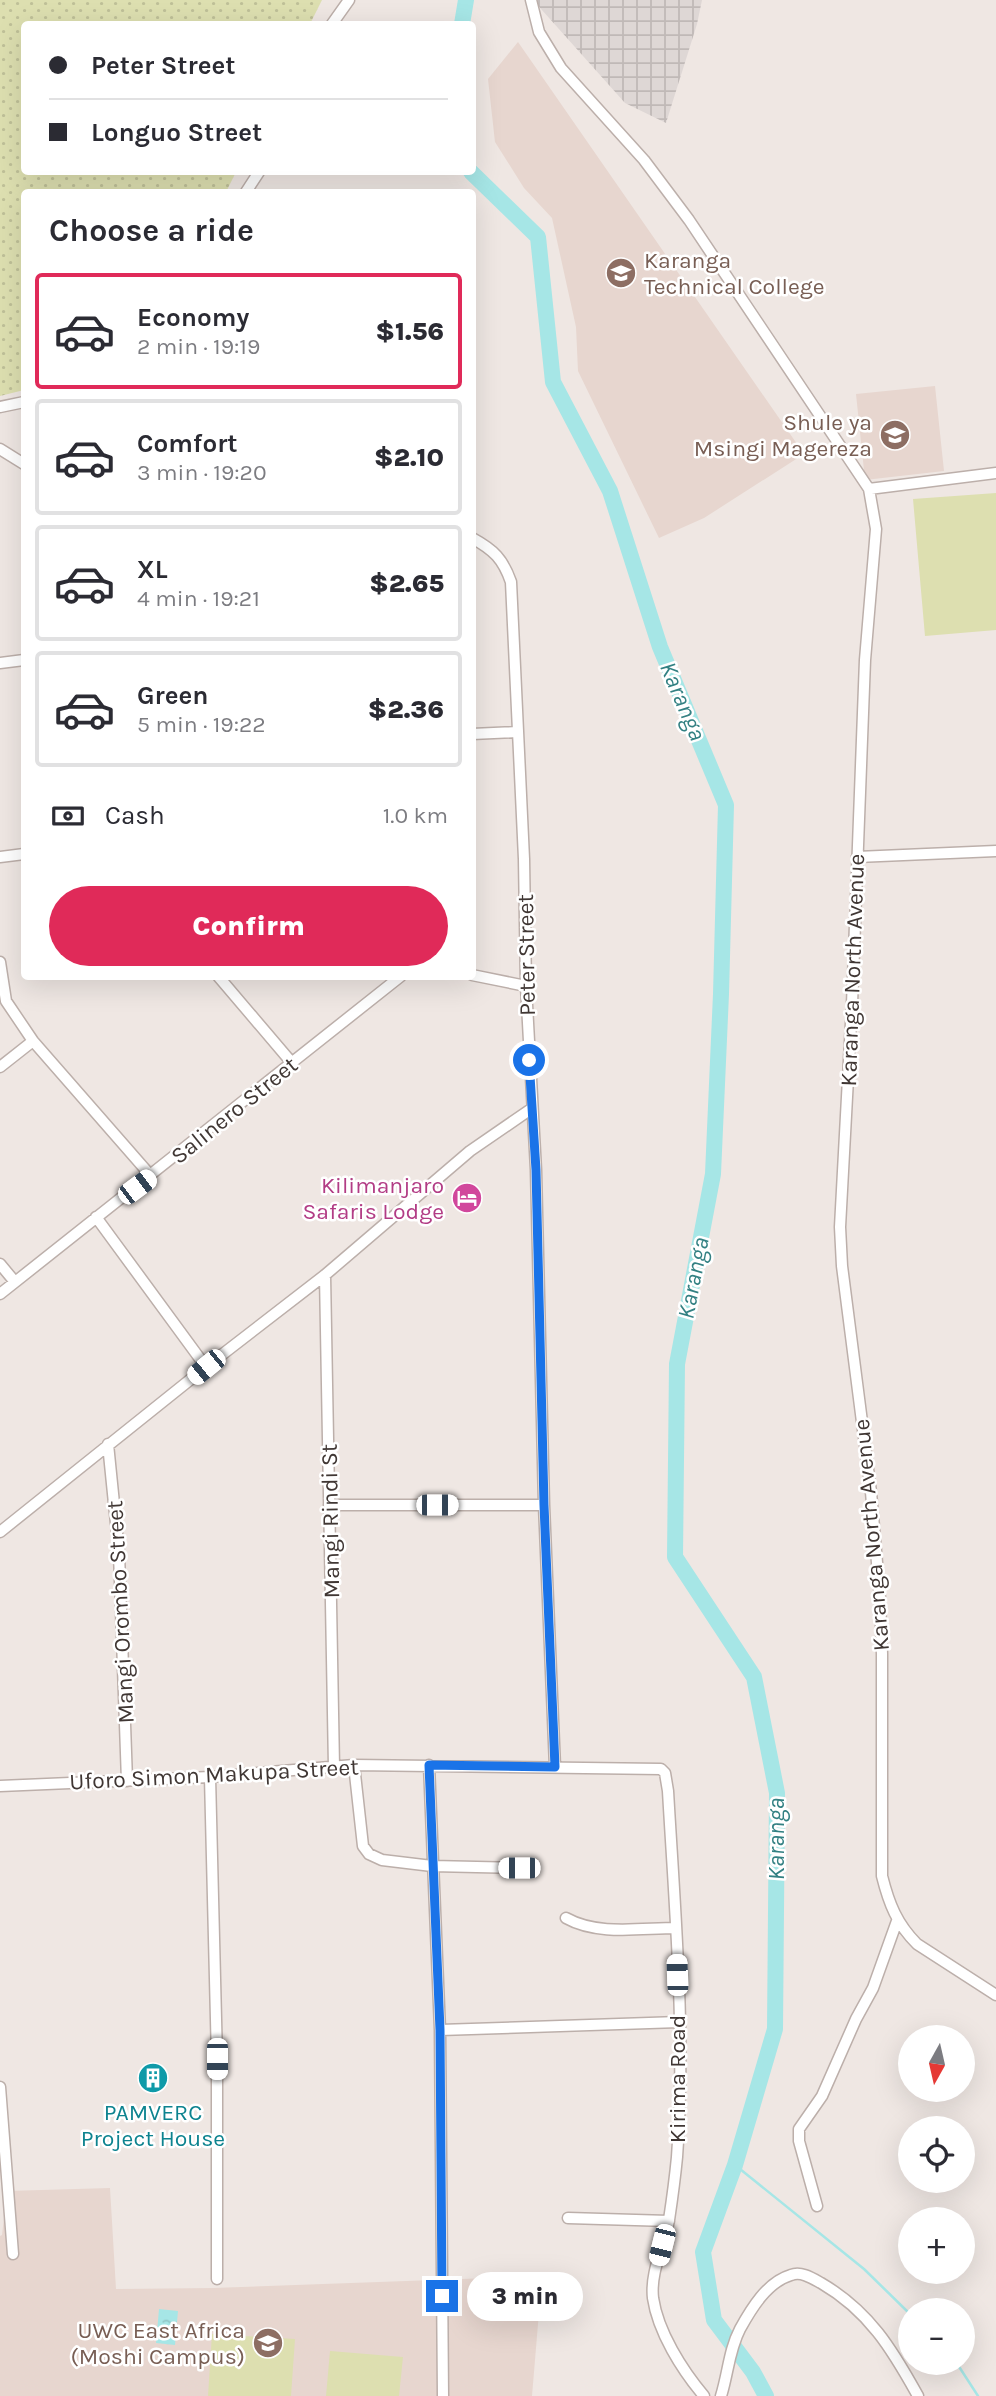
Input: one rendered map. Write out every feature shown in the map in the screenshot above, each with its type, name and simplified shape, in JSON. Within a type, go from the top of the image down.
[{"type":"street","points":[[334,21],[349,0]]},
{"type":"street","name":"Karanga North Avenue","points":[[531,0],[539,32],[561,68],[644,160],[689,220],[869,489],[876,529],[865,660],[840,1227],[842,1266],[871,1492],[880,1598],[883,1654],[882,1876],[889,1904],[897,1921],[917,1944],[996,1995]]},
{"type":"street","points":[[0,408],[21,402]]},
{"type":"street","points":[[0,449],[21,462]]},
{"type":"street","points":[[869,489],[996,473]]},
{"type":"street","name":"Peter Street","points":[[476,540],[489,547],[505,565],[512,582],[531,1109],[536,1170],[544,1505],[555,1767]]},
{"type":"street","points":[[0,663],[21,660]]},
{"type":"street","points":[[476,734],[517,732]]},
{"type":"street","points":[[857,857],[996,850]]},
{"type":"street","points":[[0,857],[21,854]]},
{"type":"street","points":[[0,962],[6,1001],[33,1041],[151,1176]]},
{"type":"street","points":[[476,976],[526,986]]},
{"type":"street","points":[[221,980],[292,1063]]},
{"type":"street","name":"Salinero Street","points":[[0,1294],[396,980]]},
{"type":"street","points":[[0,1067],[33,1041]]},
{"type":"street","points":[[0,1532],[325,1275],[470,1151],[531,1109]]},
{"type":"street","points":[[96,1217],[206,1367]]},
{"type":"street","points":[[0,1264],[15,1282]]},
{"type":"street","name":"Mangi Rindi St","points":[[325,1275],[334,1767]]},
{"type":"street","name":"Mangi Orombo Street","points":[[108,1444],[119,1553],[127,1781]]},
{"type":"street","points":[[329,1505],[544,1505]]},
{"type":"street","points":[[354,1765],[363,1846],[375,1858],[432,1866],[519,1868]]},
{"type":"street","name":"Uforo Simon Makupa Street","points":[[0,1786],[210,1777],[354,1765],[555,1767]]},
{"type":"street","points":[[429,1765],[440,2030],[443,2396]]},
{"type":"street","name":"Kirima Road","points":[[555,1767],[654,1768],[665,1773],[676,1928],[680,2084],[677,2146],[668,2221],[653,2294],[655,2311],[691,2380],[704,2396]]},
{"type":"street","points":[[210,1777],[217,2059],[217,2279]]},
{"type":"street","points":[[566,1918],[583,1926],[600,1928],[676,1928]]},
{"type":"street","points":[[817,2206],[799,2141],[799,2129],[822,2096],[847,2038],[880,1974],[897,1921]]},
{"type":"street","points":[[440,2030],[678,2022]]},
{"type":"street","points":[[0,2087],[13,2254]]},
{"type":"street","points":[[568,2218],[668,2221]]},
{"type":"street","points":[[721,2396],[729,2355],[739,2331],[755,2305],[775,2283],[790,2274],[813,2278],[838,2293],[872,2323],[918,2396]]},
{"type":"shaded area","points":[[533,0],[702,0],[666,123],[625,103]]},
{"type":"shaded area","name":"Karanga Technical College","points":[[518,42],[804,454],[704,518],[659,538],[578,371],[576,327],[552,218],[524,188],[495,142],[488,79]]},
{"type":"shaded area","points":[[935,386],[944,471],[865,480],[856,394]]},
{"type":"shaded area","name":"UWC East Africa (Moshi Campus)","points":[[110,2188],[116,2289],[542,2276],[532,2396],[0,2396],[0,2236],[7,2191]]},
{"type":"green space","points":[[0,0],[322,0],[312,21],[21,21],[21,175],[234,175],[228,189],[21,189],[21,391],[0,396]]},
{"type":"green space","points":[[996,493],[996,630],[925,636],[913,499]]},
{"type":"green space","points":[[212,2334],[295,2339],[291,2396],[208,2396]]},
{"type":"green space","points":[[330,2351],[403,2357],[399,2396],[326,2396]]},
{"type":"water","points":[[159,2309],[178,2311],[175,2345],[156,2343]]},
{"type":"waterway","name":"Karanga","points":[[462,21],[466,0]]},
{"type":"waterway","name":"Karanga","points":[[474,175],[538,237],[553,382],[610,491],[660,647],[726,805],[713,1174],[677,1364],[675,1557],[754,1677],[777,1793],[775,2029],[735,2165],[703,2252],[714,2320],[753,2372],[766,2396]]},
{"type":"waterway","points":[[735,2165],[864,2269],[898,2302]]},
{"type":"waterway","points":[[964,2375],[978,2396]]},
{"type":"place","name":"Karanga Technical College","points":[[621,273]]},
{"type":"place","name":"Shule ya Msingi Magereza","points":[[895,435]]},
{"type":"place","name":"Kilimanjaro Safaris Lodge","points":[[467,1198]]},
{"type":"place","name":"PAMVERC Project House","points":[[153,2078]]},
{"type":"place","name":"UWC East Africa (Moshi Campus)","points":[[268,2343]]},
{"type":"route","points":[[442,2296],[440,2030],[429,1765],[555,1767],[544,1505],[536,1170],[529,1060]]}]
